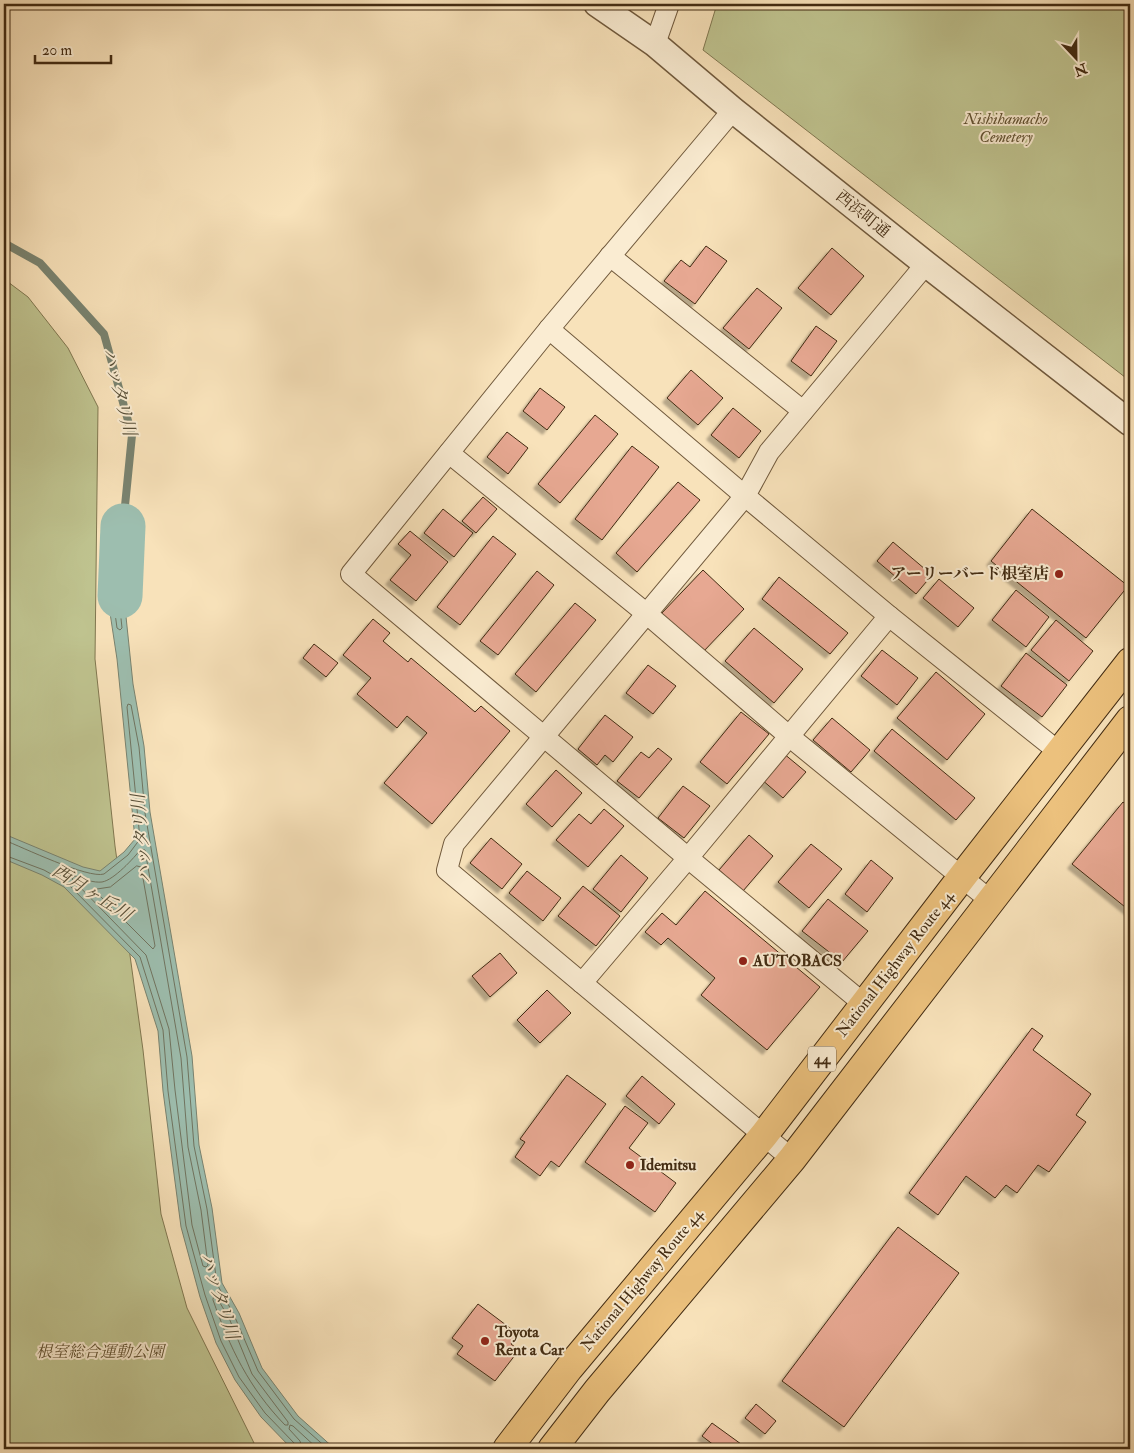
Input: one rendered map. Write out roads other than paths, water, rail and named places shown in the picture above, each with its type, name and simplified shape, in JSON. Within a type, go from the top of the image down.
[{"type":"highway","name":"National Highway Route 44","points":[[507,1449],[569,1368],[764,1135],[1130,662]]},
{"type":"highway","name":"44","points":[[552,1449],[597,1391],[792,1159],[1130,720]]},
{"type":"street","name":"西浜町通","points":[[597,4],[655,44],[733,110],[1130,424]]},
{"type":"street","points":[[655,44],[669,4]]},
{"type":"street","points":[[733,110],[549,328],[351,574],[864,1004]]},
{"type":"street","points":[[610,256],[803,412]]},
{"type":"street","points":[[792,1159],[447,870],[454,844],[745,496],[769,452],[926,264]]},
{"type":"street","points":[[549,328],[745,496],[889,616],[1059,752]]},
{"type":"street","points":[[449,453],[647,614],[790,737],[991,902]]},
{"type":"street","points":[[582,983],[790,737],[889,616]]},
{"type":"water","name":"西月ヶ丘川","points":[[118,534],[130,538],[125,607],[133,684],[144,746],[150,812],[192,1056],[199,1145],[212,1208],[222,1283],[239,1313],[262,1368],[298,1416],[335,1449],[292,1449],[261,1417],[235,1380],[216,1343],[200,1297],[181,1227],[163,1091],[158,1031],[135,959],[64,887],[42,875],[4,859],[4,834],[83,867],[100,871],[124,852],[135,839],[117,659],[110,613]]},
{"type":"waterway","name":"ハッタリ川","points":[[4,243],[40,263],[104,334],[132,435],[123,526]]},
{"type":"waterway","name":"ハッタリ川","points":[[120,596],[123,526]]},
{"type":"place","name":"アーリーバード根室店","points":[[1059,574]]},
{"type":"place","name":"AUTOBACS","points":[[743,961]]},
{"type":"place","name":"Idemitsu","points":[[630,1165]]},
{"type":"place","name":"Toyota Rent a Car","points":[[485,1341]]},
{"type":"park label","name":"Nishihamacho Cemetery","points":[[1006,128]]},
{"type":"park label","name":"根室総合運動公園","points":[[100,1352]]}]
